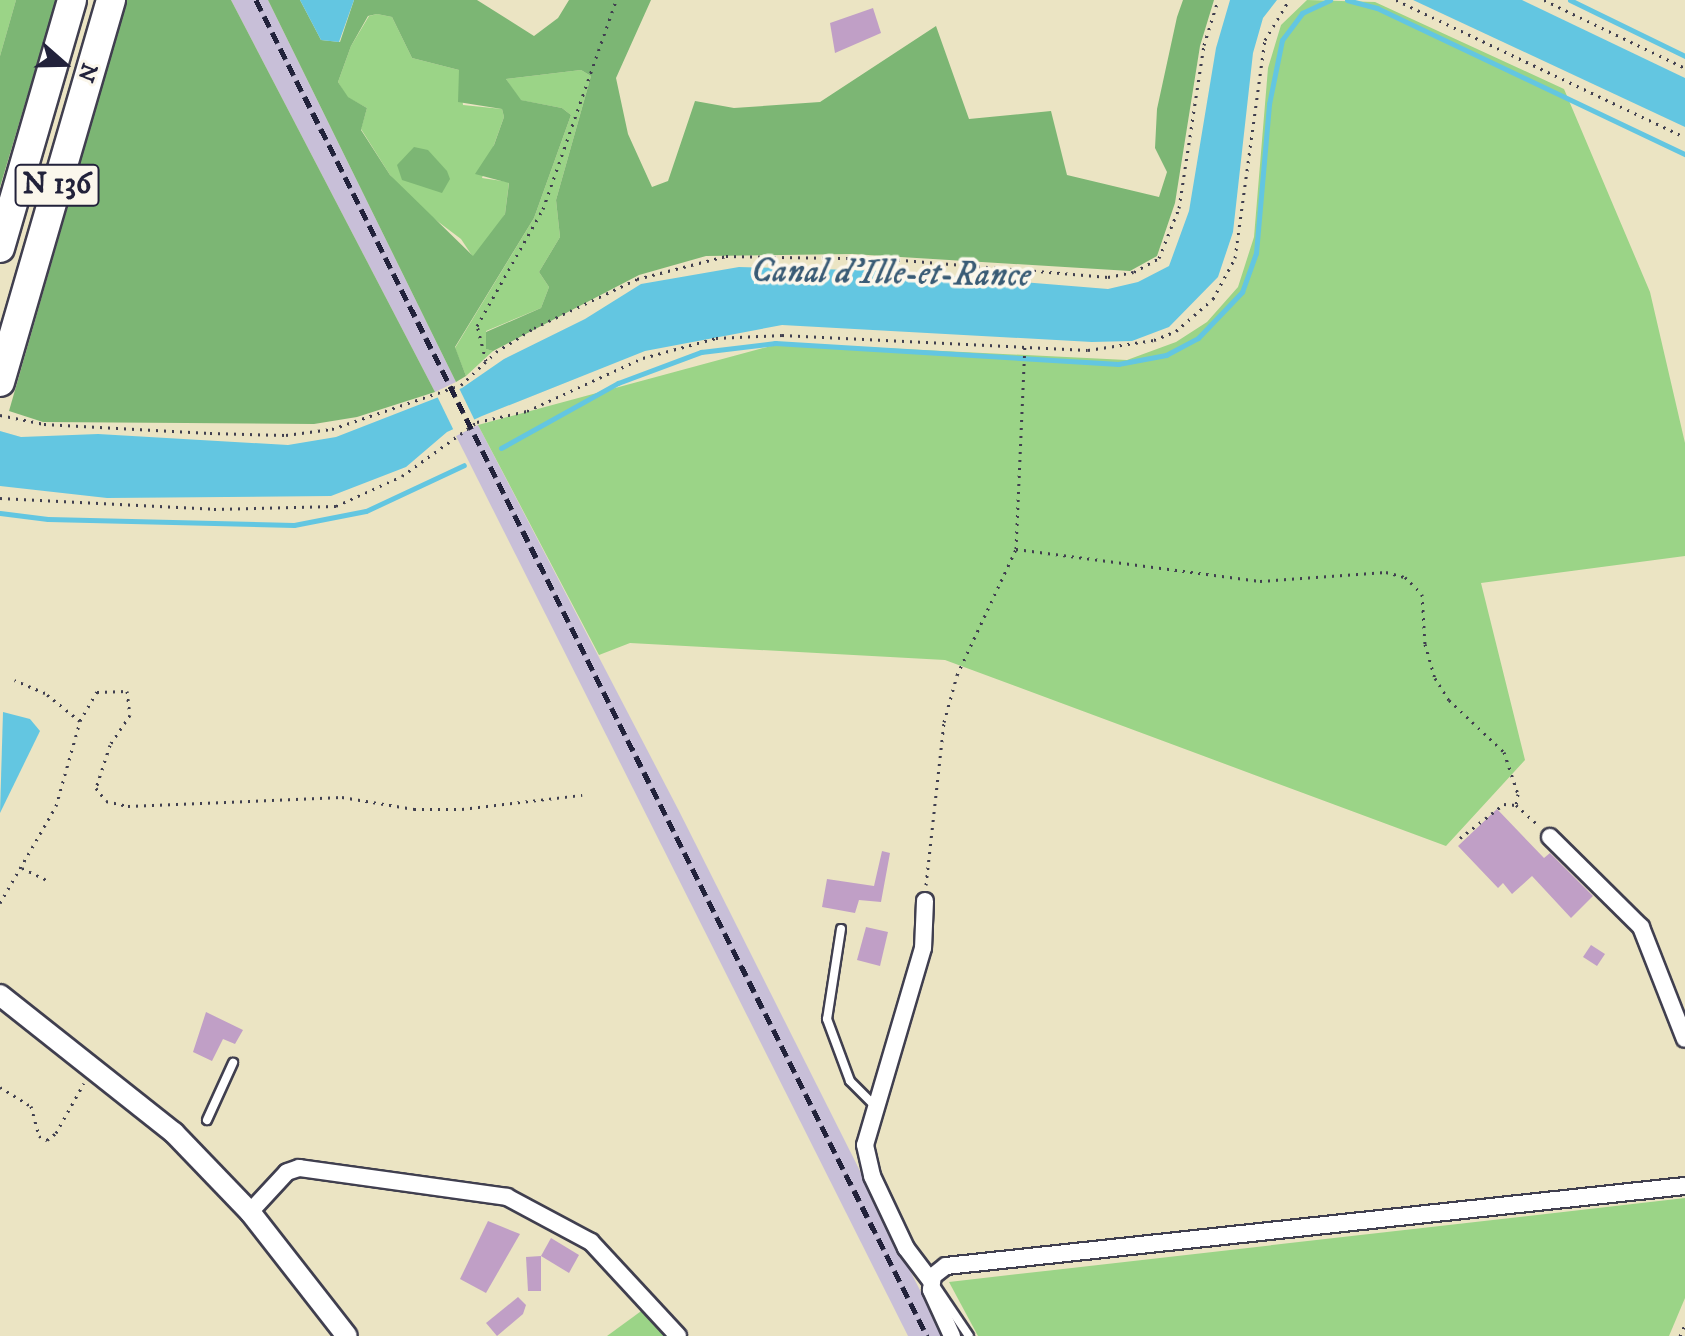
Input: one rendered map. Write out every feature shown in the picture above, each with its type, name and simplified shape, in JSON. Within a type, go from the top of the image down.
[{"type":"highway","name":"N 136","points":[[0,248],[72,0]]},
{"type":"highway","name":"N 136","points":[[2,376],[111,0]]},
{"type":"street","points":[[1550,837],[1641,927],[1685,1039]]},
{"type":"street","points":[[925,901],[923,948],[866,1137],[868,1165],[906,1248],[931,1281],[931,1296],[952,1336]]},
{"type":"street","points":[[0,995],[95,1066],[174,1133],[250,1212],[347,1336]]},
{"type":"street","points":[[250,1212],[287,1172],[299,1168],[507,1197],[591,1242],[678,1336]]},
{"type":"street","points":[[931,1281],[946,1266],[1685,1186]]},
{"type":"lane","points":[[841,929],[827,1019],[850,1081],[875,1106]]},
{"type":"lane","points":[[207,1120],[233,1063]]},
{"type":"lane","points":[[931,1281],[938,1283],[969,1336]]},
{"type":"path","points":[[486,361],[476,335],[482,312],[543,209],[616,0]]},
{"type":"path","points":[[0,415],[44,424],[286,435],[332,429],[433,398],[465,383],[486,361],[534,328],[637,279],[726,256],[890,259],[1108,277],[1134,272],[1159,258],[1179,208],[1204,45],[1218,0]]},
{"type":"path","points":[[0,498],[214,509],[336,506],[402,476],[477,422],[527,411],[643,358],[706,339],[782,335],[1088,350],[1134,347],[1176,331],[1213,299],[1241,234],[1265,40],[1289,0]]},
{"type":"path","points":[[1396,0],[1407,2],[1685,137]]},
{"type":"path","points":[[1544,0],[1685,68]]},
{"type":"path","points":[[925,901],[944,722],[957,675],[1016,549],[1025,345]]},
{"type":"path","points":[[1016,549],[1260,581],[1386,572],[1405,577],[1422,594],[1425,644],[1435,678],[1449,700],[1504,752],[1518,794],[1516,805]]},
{"type":"path","points":[[15,680],[45,693],[80,721]]},
{"type":"path","points":[[0,903],[56,806],[80,721],[97,692],[127,691],[130,715],[110,745],[96,788],[106,801],[128,806],[342,797],[414,809],[462,809],[582,795]]},
{"type":"path","points":[[1460,838],[1494,807],[1516,805],[1550,837]]},
{"type":"path","points":[[22,868],[47,880]]},
{"type":"path","points":[[0,1087],[31,1106],[39,1136],[47,1140],[56,1133],[95,1066]]},
{"type":"path","points":[[1680,1336],[1685,1324]]},
{"type":"shaded area","points":[[231,0],[268,0],[456,382],[435,392]]},
{"type":"shaded area","points":[[478,425],[679,811],[943,1336],[908,1336],[456,436]]},
{"type":"green space","points":[[0,0],[16,0],[0,56]]},
{"type":"green space","points":[[16,0],[56,0],[0,187],[0,56]]},
{"type":"green space","points":[[127,0],[231,0],[435,392],[357,417],[314,424],[43,422],[9,411]]},
{"type":"green space","points":[[268,0],[300,0],[321,40],[340,42],[354,0],[477,0],[534,36],[558,18],[569,0],[651,0],[616,78],[628,134],[652,187],[668,181],[695,101],[734,108],[820,102],[936,26],[969,119],[1051,111],[1067,175],[1159,197],[1167,172],[1155,148],[1157,109],[1177,17],[1183,0],[1214,0],[1200,46],[1175,203],[1157,256],[1130,271],[852,254],[706,256],[639,275],[493,351],[486,349],[486,332],[541,308],[549,287],[539,272],[560,237],[556,200],[591,76],[581,70],[506,79],[521,100],[562,108],[571,115],[534,218],[455,347],[466,376],[456,382]],"holes":[[[368,16],[392,17],[412,58],[459,70],[458,102],[502,109],[504,117],[494,145],[475,174],[509,183],[505,214],[473,256],[390,175],[361,130],[367,108],[348,97],[338,82],[351,46]]]},
{"type":"green space","points":[[1307,0],[1375,2],[1564,89],[1650,292],[1685,443],[1685,556],[1481,583],[1525,760],[1446,846],[945,660],[630,643],[599,655],[478,425],[782,343],[1127,360],[1176,342],[1207,322],[1238,287],[1254,237],[1268,68],[1281,25]]},
{"type":"green space","points":[[369,16],[392,17],[412,58],[459,70],[463,105],[502,109],[504,117],[482,178],[509,182],[505,214],[483,250],[473,257],[461,239],[412,202],[390,175],[361,129],[367,108],[347,97],[338,82],[351,46]]},
{"type":"green space","points":[[581,70],[591,76],[556,200],[560,237],[539,272],[549,287],[541,308],[486,331],[486,349],[493,351],[466,376],[455,348],[534,218],[571,115],[562,108],[520,100],[506,79]]},
{"type":"green space","points":[[414,147],[428,150],[447,171],[450,179],[442,193],[402,180],[397,165]]},
{"type":"green space","points":[[1685,1198],[1685,1298],[1669,1336],[978,1336],[949,1282]]},
{"type":"green space","points":[[644,1309],[667,1336],[607,1336]]},
{"type":"water","points":[[300,0],[354,0],[339,42],[321,40]]},
{"type":"water","name":"Canal d'Ille-et-Rance","points":[[1230,0],[1277,0],[1263,18],[1253,53],[1233,232],[1218,277],[1169,327],[1132,341],[1092,342],[782,325],[645,351],[447,432],[406,467],[331,496],[107,498],[0,486],[0,431],[21,437],[98,434],[288,445],[336,437],[462,388],[504,359],[585,319],[641,284],[739,267],[889,271],[1108,289],[1138,282],[1169,266],[1189,211],[1216,48]]},
{"type":"water","points":[[1413,0],[1522,0],[1685,78],[1685,127]]},
{"type":"water","points":[[3,712],[30,719],[40,731],[0,813]]},
{"type":"pier","points":[[458,386],[476,423],[455,433],[437,396]]},
{"type":"building","points":[[873,8],[881,33],[835,53],[830,23]]},
{"type":"building","points":[[1497,809],[1544,858],[1550,853],[1593,896],[1571,918],[1532,876],[1512,894],[1503,883],[1498,888],[1458,846]]},
{"type":"building","points":[[882,851],[890,853],[881,902],[859,900],[855,913],[822,907],[827,879],[874,886]]},
{"type":"building","points":[[866,927],[888,932],[880,966],[857,960]]},
{"type":"building","points":[[1591,945],[1605,954],[1597,966],[1583,957]]},
{"type":"building","points":[[206,1012],[243,1030],[235,1044],[223,1039],[212,1061],[193,1052]]},
{"type":"building","points":[[488,1221],[520,1234],[486,1293],[460,1279]]},
{"type":"building","points":[[551,1238],[579,1255],[569,1273],[541,1256]]},
{"type":"building","points":[[541,1256],[541,1291],[528,1291],[526,1257]]},
{"type":"building","points":[[518,1297],[526,1305],[523,1314],[497,1336],[486,1323]]},
{"type":"waterway","points":[[501,448],[618,383],[701,352],[775,343],[1118,364],[1166,355],[1198,338],[1242,292],[1256,253],[1269,104],[1282,40],[1302,13],[1330,0]]},
{"type":"waterway","points":[[1347,0],[1377,8],[1685,154]]},
{"type":"waterway","points":[[1570,0],[1685,56]]},
{"type":"waterway","points":[[0,513],[48,519],[294,525],[366,511],[464,465]]},
{"type":"railway","points":[[256,0],[927,1336]]}]
